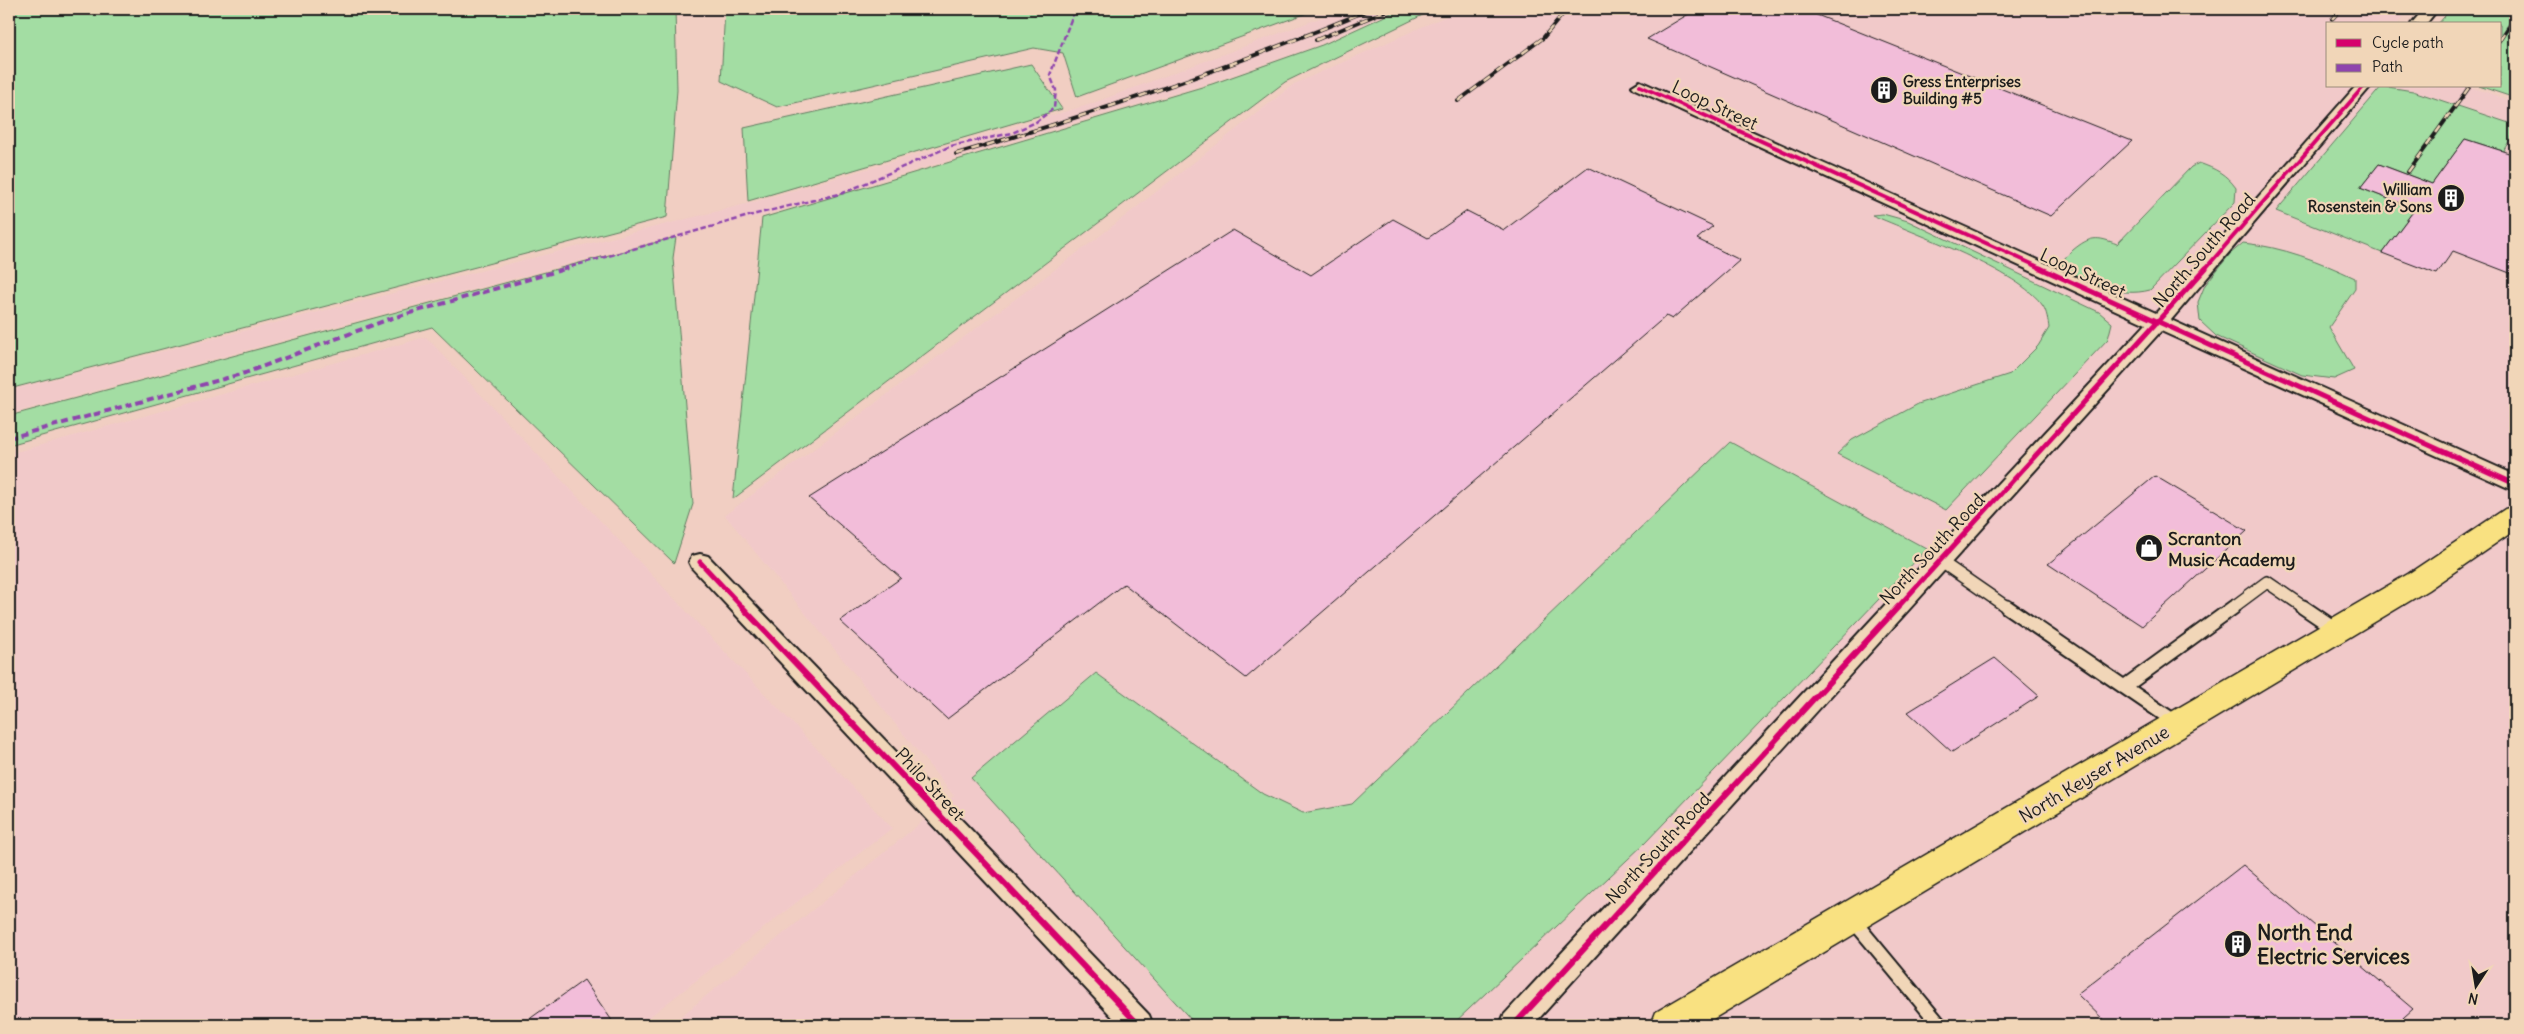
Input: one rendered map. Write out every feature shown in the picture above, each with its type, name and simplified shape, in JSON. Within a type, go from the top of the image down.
[{"type":"main road","name":"North Keyser Avenue","points":[[1669,1025],[2418,582],[2515,516]]},
{"type":"street","points":[[2420,22],[2431,9]]},
{"type":"street","name":"Loop Street","points":[[1640,86],[2515,484]]},
{"type":"street","name":"North South Road","points":[[1514,1025],[2158,323],[2362,88]]},
{"type":"street","name":"Philo Street","points":[[700,562],[1139,1025]]},
{"type":"lane","points":[[1940,561],[2179,724]]},
{"type":"lane","points":[[2124,686],[2267,582],[2337,630]]},
{"type":"lane","points":[[1851,918],[1940,1025]]},
{"type":"shaded area","points":[[1344,9],[1397,9],[1319,45],[1213,82],[761,216],[676,235],[9,414],[9,390],[750,203],[1088,105]]},
{"type":"shaded area","points":[[1462,9],[2410,9],[2399,22],[2326,22],[2326,88],[2474,88],[2515,102],[2515,1025],[670,1025],[954,796],[725,515],[1096,239],[1294,84]]},
{"type":"shaded area","points":[[426,337],[892,828],[639,1025],[9,1025],[9,454]]},
{"type":"green space","points":[[9,9],[675,9],[677,90],[667,217],[9,389]]},
{"type":"green space","points":[[725,9],[1318,9],[1077,97],[1063,53],[1034,48],[777,107],[721,81]]},
{"type":"green space","points":[[1400,9],[1435,9],[1285,82],[733,499],[762,218],[1212,84],[1322,45]]},
{"type":"green space","points":[[2451,9],[2515,9],[2515,98],[2485,88],[2502,88],[2502,22],[2440,22]]},
{"type":"green space","points":[[1031,64],[1062,109],[748,201],[744,128]]},
{"type":"green space","points":[[2380,88],[2413,91],[2515,125],[2515,132],[2503,151],[2465,139],[2432,184],[2379,164],[2360,188],[2415,209],[2382,253],[2276,211]]},
{"type":"green space","points":[[2199,163],[2220,172],[2232,183],[2236,188],[2235,202],[2150,290],[2127,292],[2103,288],[2081,278],[2062,265],[2065,258],[2073,250],[2089,240],[2099,239],[2117,244],[2191,167]]},
{"type":"green space","points":[[1883,214],[1908,221],[2099,312],[2112,323],[2108,339],[1946,510],[1837,454],[1852,440],[1918,404],[2010,374],[2038,346],[2049,328],[2047,317],[2043,306],[2031,293],[2012,280],[1964,254],[1872,215]]},
{"type":"green space","points":[[676,237],[673,258],[693,504],[674,563],[432,327],[9,445],[9,416]]},
{"type":"green space","points":[[2243,243],[2272,248],[2300,256],[2355,278],[2355,289],[2329,327],[2354,370],[2334,379],[2302,375],[2216,336],[2200,321],[2198,302],[2205,285],[2230,254]]},
{"type":"green space","points":[[1730,442],[1927,549],[1644,844],[1452,1025],[1196,1025],[971,778],[1096,673],[1263,794],[1303,813],[1352,804]]},
{"type":"building","name":"Gress Enterprises Building #5","points":[[1697,9],[1802,9],[2132,141],[2051,216],[1647,39]]},
{"type":"building","name":"William Rosenstein & Sons","points":[[2465,139],[2515,155],[2515,275],[2453,251],[2437,274],[2382,253],[2415,209],[2360,188],[2379,164],[2432,184]]},
{"type":"building","points":[[1588,167],[1713,226],[1697,239],[1740,260],[1672,319],[1666,316],[1246,678],[1124,584],[947,719],[840,621],[901,578],[809,498],[1233,230],[1311,275],[1393,219],[1428,238],[1467,211],[1504,230]]},
{"type":"building","name":"Scranton Music Academy","points":[[2155,476],[2247,531],[2142,626],[2048,564]]},
{"type":"building","points":[[1995,658],[2039,696],[1952,752],[1908,712]]},
{"type":"building","name":"North End Electric Services","points":[[2243,865],[2413,1009],[2395,1025],[2109,1025],[2077,994]]},
{"type":"building","points":[[584,980],[615,1025],[521,1025]]},
{"type":"railway","points":[[956,154],[1165,88],[1269,50],[1371,9]]},
{"type":"railway","points":[[1316,40],[1390,9]]},
{"type":"railway","points":[[1458,101],[1543,38],[1567,9]]},
{"type":"railway","points":[[2332,19],[2341,9]]},
{"type":"railway","points":[[2502,37],[2515,17]]},
{"type":"railway","points":[[2408,172],[2469,88]]},
{"type":"marked path","points":[[9,438],[245,373],[389,319],[756,214],[843,193],[951,146],[1012,133],[1036,122],[1054,108],[1056,90],[1050,75],[1075,9]]},
{"type":"cycle path","points":[[1640,86],[2515,484]]},
{"type":"cycle path","points":[[1514,1025],[2166,314],[2362,88]]},
{"type":"cycle path","points":[[700,562],[1139,1025]]},
{"type":"place","name":"Gress Enterprises Building #5","points":[[1884,90]]},
{"type":"place","name":"William Rosenstein & Sons","points":[[2451,198]]},
{"type":"place","name":"Scranton Music Academy","points":[[2149,548]]},
{"type":"place","name":"North End Electric Services","points":[[2238,944]]}]
